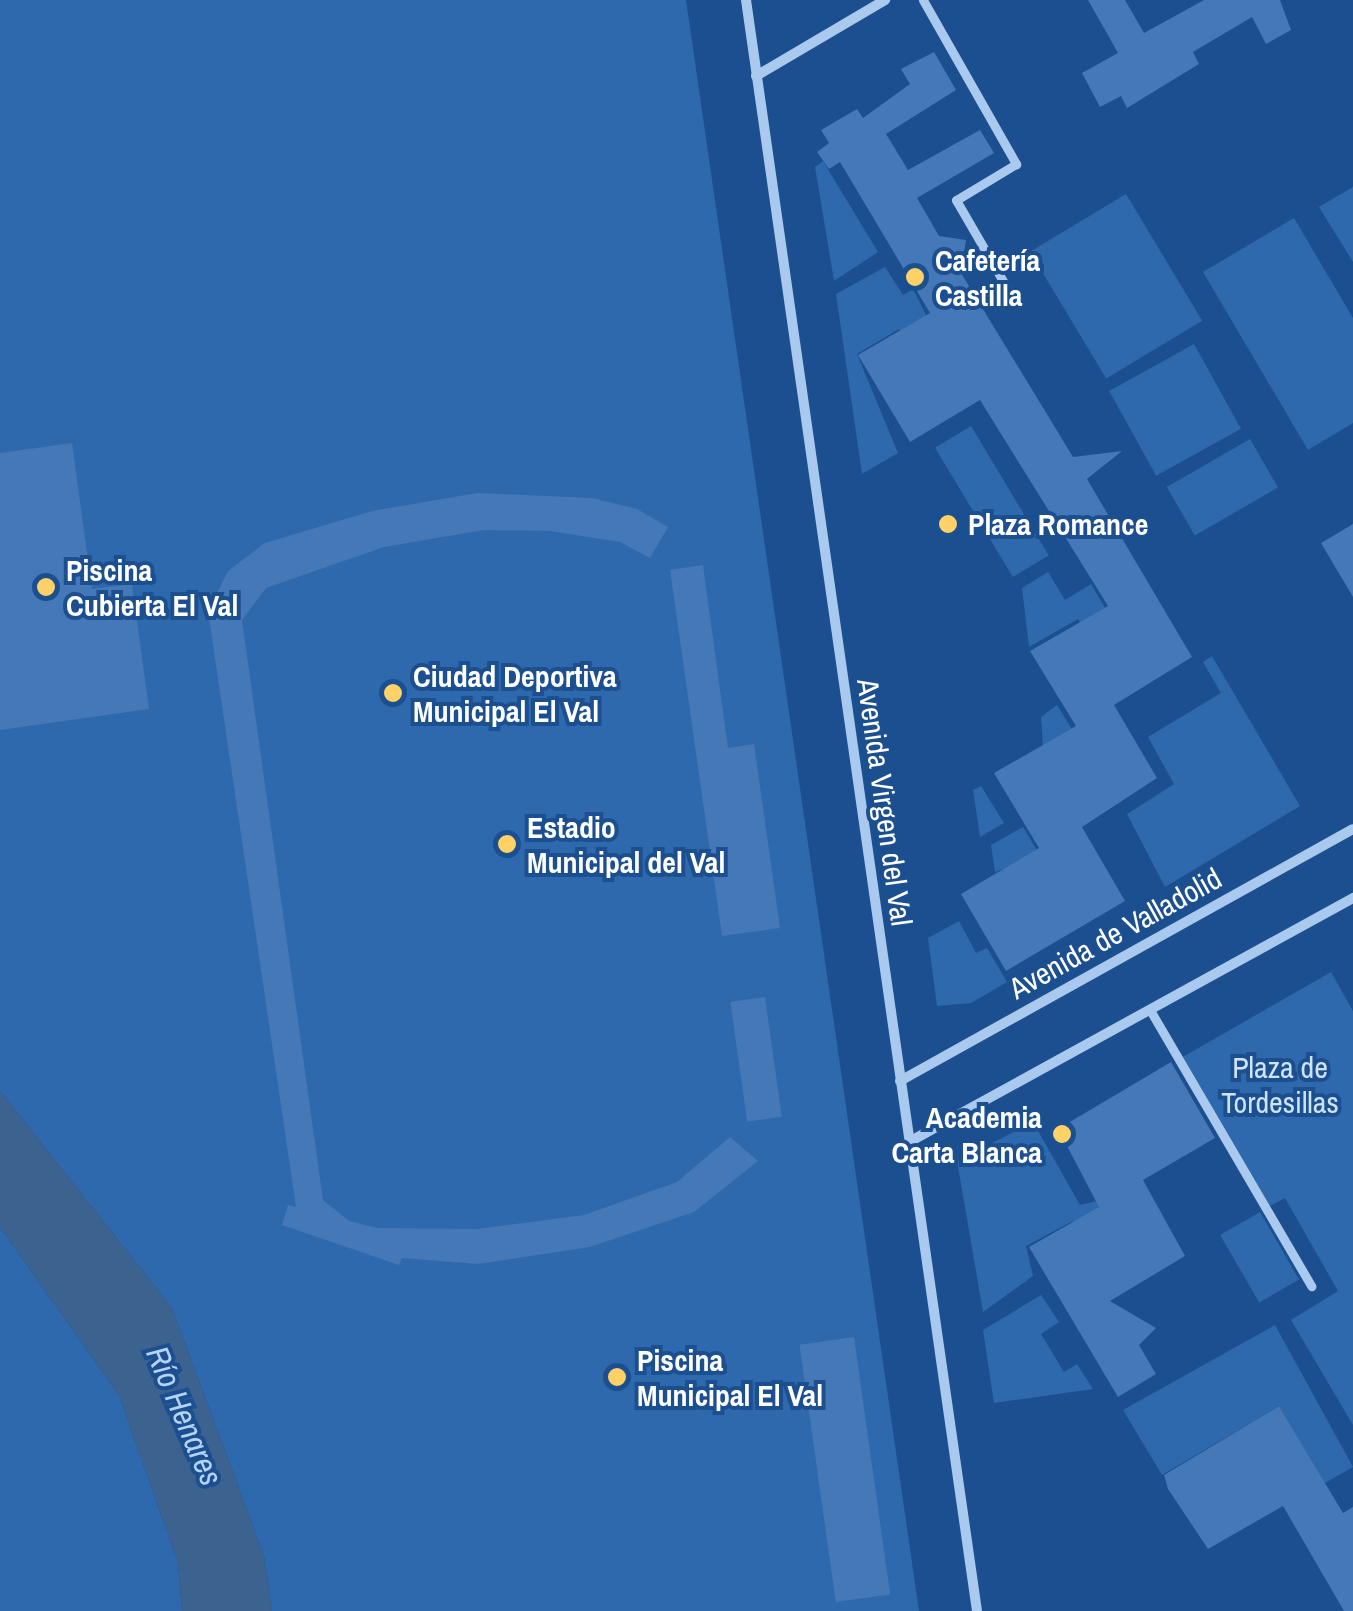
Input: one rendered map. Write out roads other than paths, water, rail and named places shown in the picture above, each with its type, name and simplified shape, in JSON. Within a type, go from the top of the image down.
[{"type":"street","name":"Avenida Virgen del Val","points":[[746,0],[976,1611]]},
{"type":"street","points":[[756,76],[885,0]]},
{"type":"street","points":[[924,0],[1016,164],[956,200],[1007,288]]},
{"type":"street","name":"Avenida de Valladolid","points":[[900,1081],[1353,829]]},
{"type":"street","points":[[909,1142],[1353,898]]},
{"type":"street","points":[[1150,1010],[1311,1286]]},
{"type":"water","name":"Río Henares","points":[[0,1091],[172,1308],[264,1556],[272,1611],[182,1611],[178,1563],[119,1395],[0,1227]]},
{"type":"place","name":"Cafetería Castilla","points":[[915,277]]},
{"type":"place","name":"Plaza Romance","points":[[948,524]]},
{"type":"place","name":"Piscina Cubierta El Val","points":[[46,587]]},
{"type":"place","name":"Ciudad Deportiva Municipal El Val","points":[[393,693]]},
{"type":"place","name":"Estadio Municipal del Val","points":[[507,844]]},
{"type":"place","name":"Academia Carta Blanca","points":[[1062,1134]]},
{"type":"place","name":"Piscina Municipal El Val","points":[[617,1377]]},
{"type":"park label","name":"Plaza de Tordesillas","points":[[1280,1084]]}]
